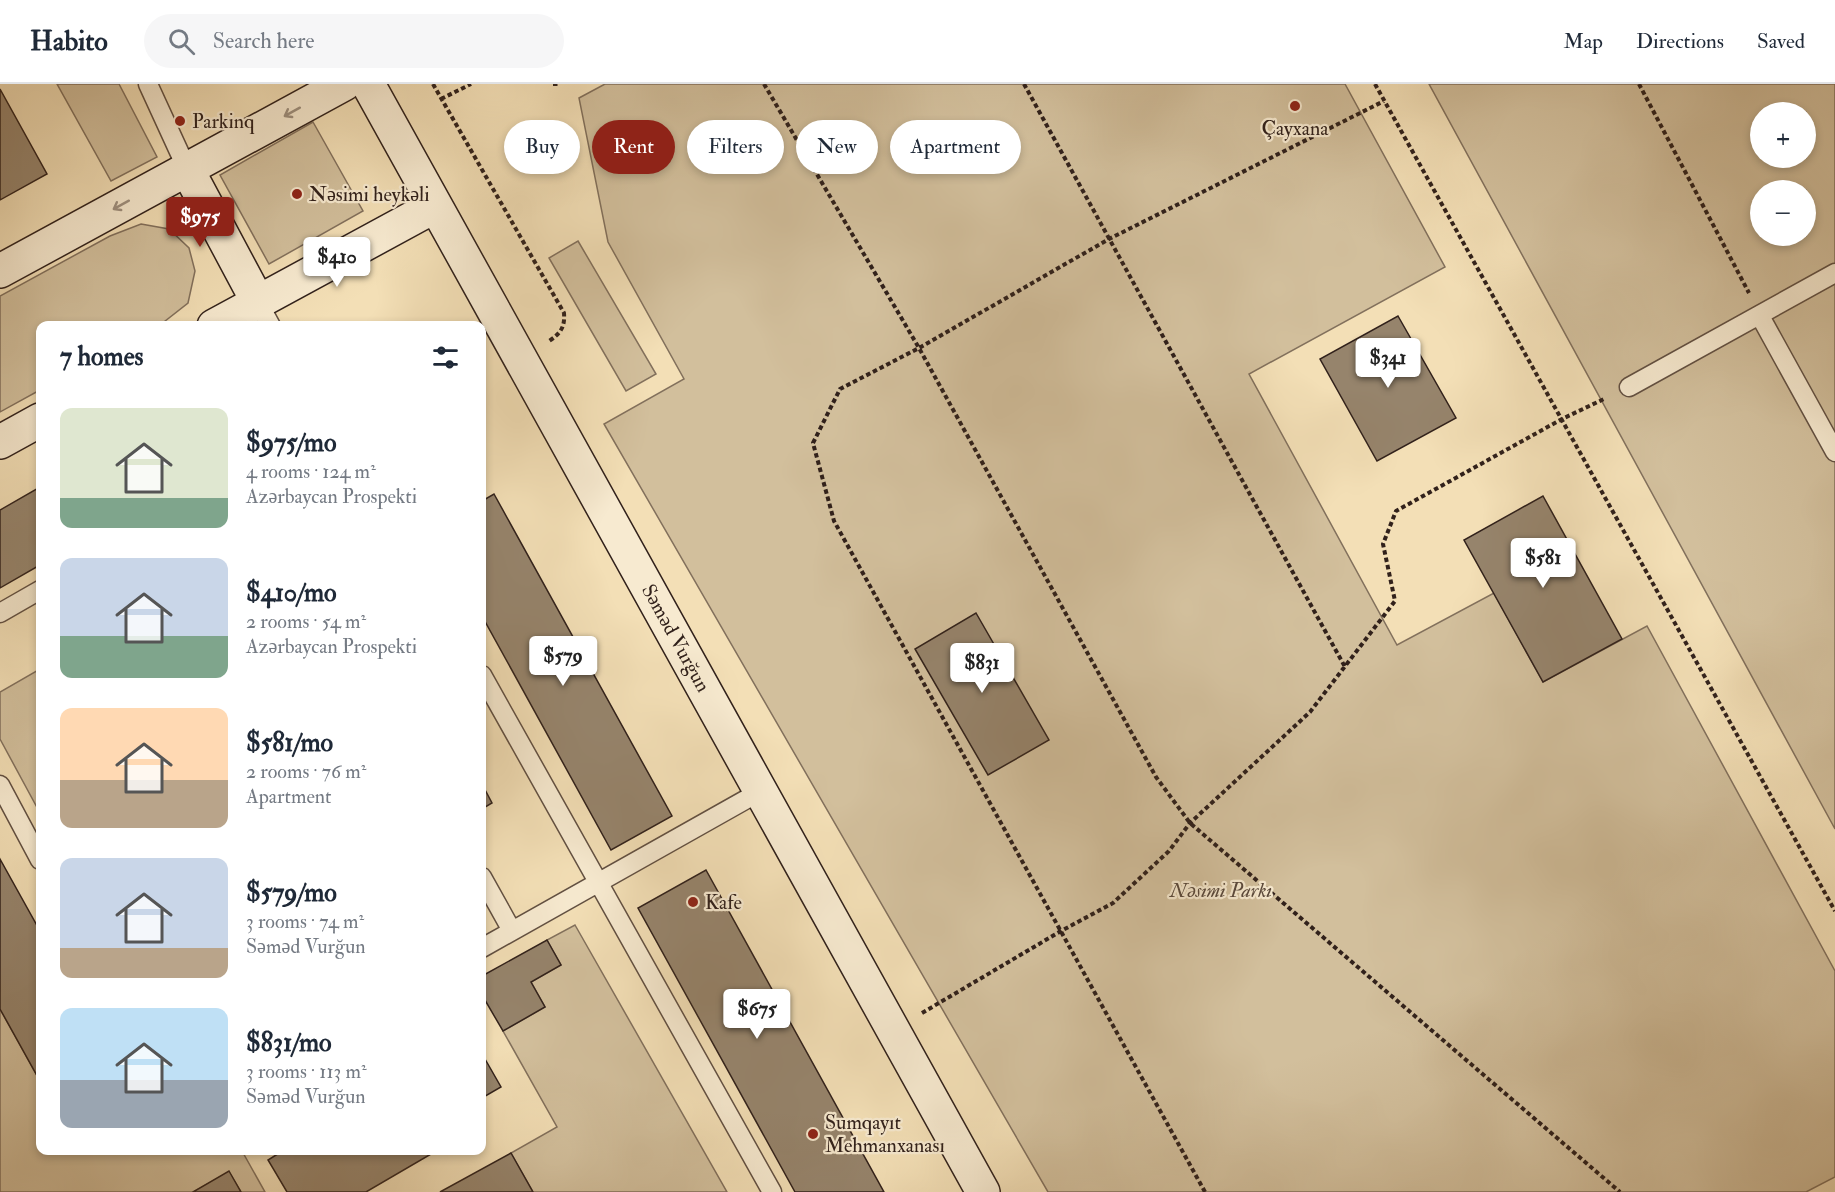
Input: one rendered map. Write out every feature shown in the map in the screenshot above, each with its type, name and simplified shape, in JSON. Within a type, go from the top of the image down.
[{"type":"main road","points":[[0,271],[344,84]]},
{"type":"main road","name":"Səməd Vurğun","points":[[368,84],[983,1192]]},
{"type":"main road","points":[[187,170],[264,314]]},
{"type":"main road","points":[[235,321],[264,314],[435,206]]},
{"type":"main road","points":[[0,442],[36,422]]},
{"type":"lane","points":[[148,84],[187,170]]},
{"type":"lane","points":[[1629,387],[1835,273]]},
{"type":"lane","points":[[1760,316],[1835,452]]},
{"type":"lane","points":[[0,613],[36,592]]},
{"type":"lane","points":[[486,682],[772,1192]]},
{"type":"lane","points":[[0,785],[36,852]]},
{"type":"lane","points":[[486,946],[760,791]]},
{"type":"lane","points":[[486,884],[512,931]]},
{"type":"path","points":[[433,84],[564,313],[565,325],[559,335],[520,359]]},
{"type":"path","points":[[441,99],[471,84]]},
{"type":"path","points":[[764,84],[919,348],[1156,777],[1190,823],[1620,1192]]},
{"type":"path","points":[[1024,84],[1345,667]]},
{"type":"path","points":[[1374,84],[1835,911]]},
{"type":"path","points":[[1639,84],[1760,316]]},
{"type":"path","points":[[1205,1192],[834,521],[813,443],[840,389],[919,348],[1109,239],[1384,101]]},
{"type":"path","points":[[893,1030],[1113,903],[1169,851],[1190,823],[1310,712],[1395,601],[1383,544],[1396,511],[1562,419],[1629,387]]},
{"type":"green space","points":[[57,84],[119,84],[157,157],[111,181]]},
{"type":"green space","name":"Nəsimi Parkı","points":[[605,84],[1345,84],[1445,267],[1249,374],[1397,645],[1494,593],[1543,682],[1647,626],[1835,971],[1835,1177],[1806,1192],[1048,1192],[604,424],[684,379],[608,242],[594,174],[675,174],[675,120],[592,120],[592,163],[579,98]]},
{"type":"green space","points":[[1429,84],[1835,84],[1835,829]]},
{"type":"green space","points":[[313,122],[363,211],[269,264],[220,175]]},
{"type":"green space","points":[[141,224],[169,229],[189,248],[195,271],[188,303],[165,321],[36,321],[36,392],[0,412],[0,296],[110,236]]},
{"type":"green space","points":[[578,241],[656,374],[626,391],[549,258]]},
{"type":"green space","points":[[36,671],[36,806],[0,739],[0,692]]},
{"type":"green space","points":[[575,925],[727,1192],[533,1192],[511,1153],[557,1127],[503,1031],[545,1007],[531,982],[561,965],[547,940]]},
{"type":"green space","points":[[0,1009],[36,1074],[36,1155],[244,1155],[265,1192],[241,1192],[229,1172],[193,1192],[0,1192]]},
{"type":"building","points":[[0,89],[47,174],[0,200]]},
{"type":"building","points":[[1398,316],[1456,418],[1377,461],[1320,359]]},
{"type":"building","points":[[36,489],[36,567],[0,588],[0,510]]},
{"type":"building","points":[[494,494],[672,816],[611,850],[486,623],[486,499]]},
{"type":"building","points":[[1543,496],[1622,639],[1543,682],[1464,540]]},
{"type":"building","points":[[976,613],[1049,740],[988,775],[915,649]]},
{"type":"building","points":[[486,792],[492,803],[486,807]]},
{"type":"building","points":[[0,859],[36,924],[36,1074],[0,1009]]},
{"type":"building","points":[[706,870],[884,1192],[795,1192],[638,908]]},
{"type":"building","points":[[547,940],[561,965],[531,982],[545,1007],[503,1031],[486,1002],[486,974]]},
{"type":"building","points":[[486,1061],[501,1087],[486,1096]]},
{"type":"building","points":[[511,1153],[533,1192],[440,1192]]},
{"type":"building","points":[[276,1155],[429,1155],[366,1192],[287,1192],[268,1160]]},
{"type":"building","points":[[229,1171],[241,1192],[193,1192]]},
{"type":"place","name":"Çayxana","points":[[1295,106]]},
{"type":"place","name":"Parkinq","points":[[180,121]]},
{"type":"place","name":"Nəsimi heykəli","points":[[297,194]]},
{"type":"place","name":"Kafe","points":[[693,902]]},
{"type":"place","name":"Sumqayıt Mehmanxanası","points":[[813,1134]]}]
